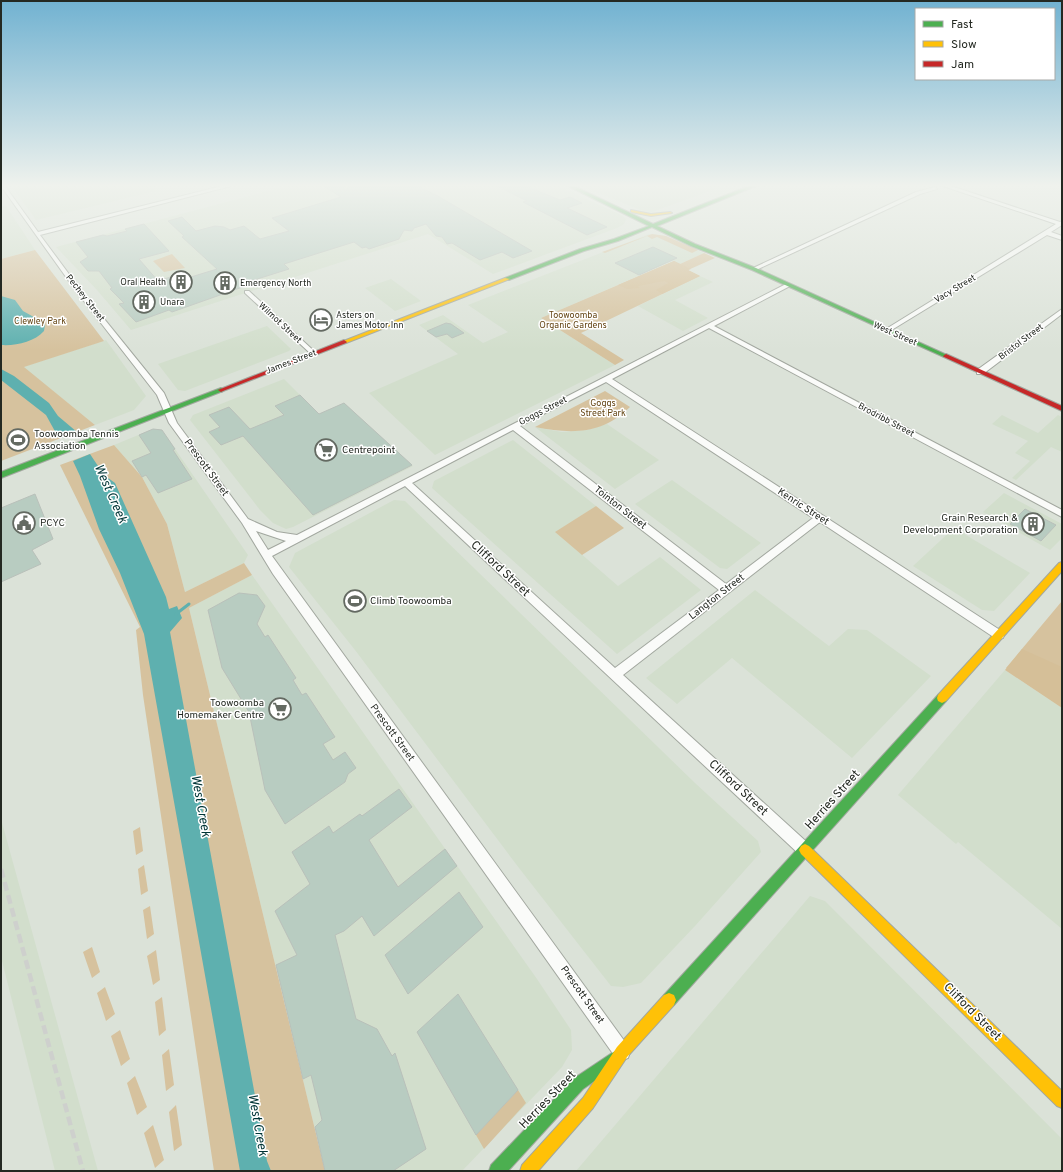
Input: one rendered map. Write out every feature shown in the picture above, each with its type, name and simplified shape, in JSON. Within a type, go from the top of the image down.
[{"type":"main road","name":"James Street","points":[[1,475],[582,250],[601,241]]},
{"type":"main road","name":"James Street","points":[[582,250],[614,241]]},
{"type":"main road","name":"West Street","points":[[692,241],[1062,409]]},
{"type":"main road","name":"Herries Street","points":[[528,1171],[588,1103],[622,1052],[1062,565]]},
{"type":"main road","name":"Clifford Street","points":[[805,850],[1062,1101]]},
{"type":"main road","name":"Herries Street","points":[[497,1171],[578,1084],[622,1052]]},
{"type":"street","name":"Pechey Street","points":[[42,241],[78,290],[161,395],[168,410]]},
{"type":"street","points":[[754,269],[815,241]]},
{"type":"street","name":"Vacy Street","points":[[888,330],[1034,241]]},
{"type":"street","name":"Goggs Street","points":[[266,555],[788,285]]},
{"type":"street","name":"Wilmot Street","points":[[247,292],[313,354]]},
{"type":"street","name":"Bristol Street","points":[[980,372],[1062,311]]},
{"type":"street","name":"Brodribb Street","points":[[709,326],[1062,514]]},
{"type":"street","name":"Kenric Street","points":[[607,379],[999,635]]},
{"type":"street","name":"Prescott Street","points":[[168,410],[172,420],[198,459],[244,521],[328,644],[622,1052]]},
{"type":"street","name":"Tointon Street","points":[[514,426],[726,590]]},
{"type":"street","name":"Clifford Street","points":[[407,483],[805,850]]},
{"type":"street","name":"Langton Street","points":[[615,675],[820,518]]},
{"type":"street","points":[[244,521],[275,535],[286,538],[299,538]]},
{"type":"shaded area","points":[[1,241],[29,241],[35,250],[1,259]]},
{"type":"shaded area","points":[[80,241],[407,241],[131,330],[97,290],[56,247]]},
{"type":"shaded area","points":[[439,241],[583,241],[493,274]]},
{"type":"shaded area","points":[[632,241],[676,241],[704,253],[680,264],[673,261],[541,318],[615,365],[435,455],[369,393],[458,354],[419,325],[443,315],[483,343],[508,332],[468,305]]},
{"type":"shaded area","points":[[674,261],[691,269],[688,270],[700,276],[662,294],[656,290],[668,283],[664,281],[638,286],[640,288],[627,289],[618,285]]},
{"type":"shaded area","points":[[700,276],[713,282],[675,300],[708,318],[683,331],[638,306]]},
{"type":"shaded area","points":[[391,279],[421,301],[395,311],[365,288]]},
{"type":"shaded area","points":[[267,326],[291,349],[289,351],[185,391],[178,390],[158,364]]},
{"type":"shaded area","points":[[106,340],[146,396],[134,410],[95,425],[23,367]]},
{"type":"shaded area","points":[[284,379],[319,414],[344,403],[413,466],[293,527],[286,529],[273,523],[260,510],[190,420],[193,415]]},
{"type":"shaded area","points":[[1002,415],[1038,433],[1058,415],[1062,417],[1062,452],[1051,447],[1016,480],[1012,478],[1030,461],[1015,453],[1028,441],[992,424]]},
{"type":"shaded area","points":[[607,424],[659,460],[615,489],[535,427],[562,432],[586,430]]},
{"type":"shaded area","points":[[153,429],[162,430],[248,555],[244,563],[185,592],[167,524],[142,477],[114,445]]},
{"type":"shaded area","points":[[513,440],[596,506],[556,532],[618,586],[660,557],[701,590],[617,654],[432,488],[434,481]]},
{"type":"shaded area","points":[[672,480],[761,543],[727,569],[720,568],[635,504]]},
{"type":"shaded area","points":[[1004,493],[1062,524],[1062,538],[1050,550],[983,512]]},
{"type":"shaded area","points":[[394,500],[405,501],[695,783],[758,841],[761,852],[695,926],[641,983],[623,987],[611,986],[519,868],[355,650],[289,567],[295,553]]},
{"type":"shaded area","points":[[954,528],[1030,573],[994,611],[982,610],[913,566]]},
{"type":"shaded area","points":[[252,575],[537,979],[571,1030],[572,1050],[562,1067],[462,1171],[325,1171],[189,608]]},
{"type":"shaded area","points":[[755,590],[829,646],[848,629],[867,630],[931,676],[852,758],[732,658],[677,704],[646,678]]},
{"type":"shaded area","points":[[1022,649],[1062,667],[1062,708],[1005,670]]},
{"type":"shaded area","points":[[1005,670],[1062,708],[1062,929],[958,842],[956,844],[898,795]]},
{"type":"shaded area","points":[[1,819],[98,1171],[55,1171],[1,957]]},
{"type":"shaded area","points":[[810,896],[825,901],[1062,1139],[1062,1171],[576,1171]]},
{"type":"green space","points":[[633,241],[635,241],[605,253],[602,252]]},
{"type":"green space","points":[[665,241],[677,241],[698,250],[692,253]]},
{"type":"green space","name":"Clewley Park","points":[[35,250],[104,341],[24,367],[95,425],[1,461],[1,259]]},
{"type":"green space","name":"Toowoomba Organic Gardens","points":[[704,253],[715,258],[688,270],[700,276],[581,333],[624,360],[615,365],[541,318],[674,261],[680,264]]},
{"type":"green space","points":[[172,254],[185,268],[164,272],[153,261]]},
{"type":"green space","name":"Goggs Street Park","points":[[605,391],[630,407],[608,423],[586,430],[574,431],[561,431],[535,427]]},
{"type":"green space","points":[[114,445],[142,477],[167,524],[185,592],[244,563],[252,575],[189,608],[325,1171],[214,1171],[143,695],[136,630],[140,627],[60,465]]},
{"type":"green space","points":[[596,506],[624,528],[582,555],[555,532]]},
{"type":"green space","points":[[1062,601],[1062,707],[1006,668]]},
{"type":"green space","points":[[140,827],[143,851],[136,855],[133,831]]},
{"type":"green space","points":[[144,865],[148,891],[141,895],[138,869]]},
{"type":"green space","points":[[150,906],[154,934],[147,939],[143,910]]},
{"type":"green space","points":[[92,947],[100,972],[92,978],[83,952]]},
{"type":"green space","points":[[156,950],[160,980],[153,985],[147,956]]},
{"type":"green space","points":[[105,987],[115,1014],[106,1021],[97,993]]},
{"type":"green space","points":[[162,997],[166,1030],[159,1036],[155,1002]]},
{"type":"green space","points":[[120,1030],[130,1059],[121,1066],[111,1036]]},
{"type":"green space","points":[[169,1049],[174,1085],[166,1091],[162,1055]]},
{"type":"green space","points":[[135,1076],[147,1107],[137,1115],[127,1083]]},
{"type":"green space","points":[[518,1090],[526,1103],[484,1149],[476,1135]]},
{"type":"green space","points":[[176,1105],[182,1145],[174,1151],[169,1112]]},
{"type":"green space","points":[[153,1125],[164,1160],[155,1168],[144,1133]]},
{"type":"water","points":[[1,296],[15,300],[23,311],[41,321],[45,325],[44,331],[30,341],[13,345],[1,345]]},
{"type":"water","points":[[1,369],[14,376],[49,403],[58,416],[77,432],[61,438],[57,435],[46,415],[1,380]]},
{"type":"water","name":"West Creek","points":[[90,454],[104,475],[115,483],[166,597],[169,609],[177,606],[182,618],[170,632],[267,1161],[271,1171],[240,1171],[144,634],[120,573],[99,529],[73,461]]},
{"type":"building","points":[[81,241],[159,241],[169,251],[139,259],[158,281],[186,272],[191,277],[217,269],[186,241],[394,241],[369,249],[366,247],[362,248],[354,242],[284,264],[289,269],[251,281],[254,283],[172,312],[169,310],[136,322],[119,304],[124,303],[110,289],[112,288],[99,271],[88,271],[80,262],[88,257],[76,242]]},
{"type":"building","points":[[445,241],[514,241],[532,251],[513,258],[502,252],[480,260],[452,243],[447,244]]},
{"type":"building","points":[[653,247],[677,258],[639,275],[615,263]]},
{"type":"building","points":[[446,323],[451,324],[464,333],[452,338],[447,334],[436,337],[427,331]]},
{"type":"building","name":"Centrepoint","points":[[300,395],[319,414],[344,403],[412,465],[313,515],[243,436],[221,445],[209,432],[220,427],[209,415],[229,407],[250,429],[284,415],[275,406]]},
{"type":"building","points":[[153,429],[162,430],[192,479],[158,493],[146,475],[142,477],[132,461],[151,453],[139,435]]},
{"type":"building","name":"PCYC","points":[[35,494],[53,539],[32,550],[41,564],[1,582],[1,508]]},
{"type":"building","name":"Grain Research & Development Corporation","points":[[1025,509],[1056,525],[1041,541],[1010,524]]},
{"type":"building","name":"Toowoomba Homemaker Centre","points":[[239,593],[257,595],[265,606],[257,624],[265,637],[268,635],[296,678],[293,680],[302,695],[306,693],[335,737],[323,744],[333,760],[345,752],[356,768],[348,774],[345,782],[285,824],[265,790],[249,712],[222,668],[208,610]]},
{"type":"building","points":[[399,789],[412,807],[369,840],[398,887],[445,849],[457,866],[374,936],[362,916],[344,931],[335,935],[356,1019],[377,1029],[392,1056],[395,1053],[426,1149],[393,1171],[325,1171],[315,1127],[322,1120],[311,1075],[303,1079],[276,965],[297,955],[275,911],[310,884],[292,852],[329,826],[333,833],[360,814],[362,816]]},
{"type":"building","points":[[459,892],[483,927],[408,994],[385,955]]},
{"type":"building","points":[[458,994],[518,1090],[476,1135],[417,1032]]},
{"type":"waterway","points":[[176,614],[189,604]]},
{"type":"railway","points":[[1,869],[83,1171]]},
{"type":"traffic: fast","points":[[507,279],[582,250],[614,241]]},
{"type":"traffic: fast","points":[[684,241],[754,269],[946,356]]},
{"type":"traffic: fast","points":[[1,475],[221,390]]},
{"type":"traffic: fast","points":[[669,1000],[942,698]]},
{"type":"traffic: fast","points":[[497,1171],[578,1084],[615,1058]]},
{"type":"traffic: slow","points":[[344,342],[507,279]]},
{"type":"traffic: slow","points":[[942,698],[1062,565]]},
{"type":"traffic: slow","points":[[805,850],[1062,1101]]},
{"type":"traffic: slow","points":[[528,1171],[588,1103],[622,1052],[669,1000]]},
{"type":"traffic: jam","points":[[221,390],[344,342]]},
{"type":"traffic: jam","points":[[946,356],[1062,409]]},
{"type":"place","name":"Oral Health","points":[[181,282]]},
{"type":"place","name":"Emergency North","points":[[225,283]]},
{"type":"place","name":"Unara","points":[[144,302]]},
{"type":"place","name":"Asters on James Motor Inn","points":[[321,320]]},
{"type":"place","name":"Toowoomba Tennis Association","points":[[18,440]]},
{"type":"place","name":"Centrepoint","points":[[326,450]]},
{"type":"place","name":"PCYC","points":[[24,523]]},
{"type":"place","name":"Grain Research & Development Corporation","points":[[1033,524]]},
{"type":"place","name":"Climb Toowoomba","points":[[355,601]]},
{"type":"place","name":"Toowoomba Homemaker Centre","points":[[280,709]]}]
